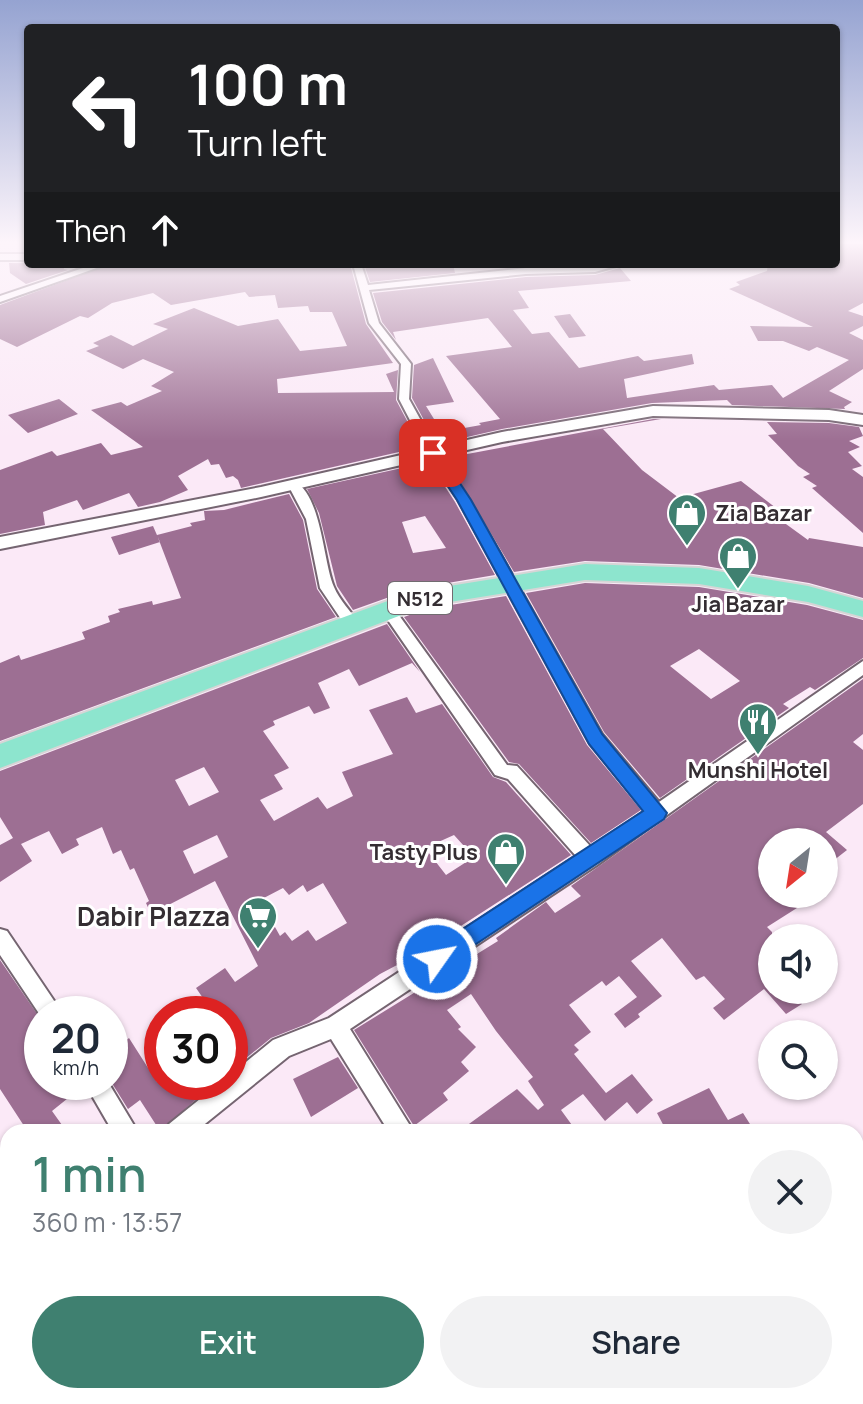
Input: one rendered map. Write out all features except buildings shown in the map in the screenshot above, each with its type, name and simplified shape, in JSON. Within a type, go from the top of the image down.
[{"type":"highway","name":"N512","points":[[0,756],[421,598],[585,572],[699,576],[808,594],[863,609]]},
{"type":"street","points":[[371,310],[374,323],[406,364],[404,399],[433,453],[464,500],[596,739],[657,813]]},
{"type":"street","points":[[0,543],[294,485],[502,437],[653,411],[829,415],[863,420]]},
{"type":"street","points":[[294,485],[312,519],[327,588],[352,624]]},
{"type":"street","points":[[388,610],[501,770],[506,773],[511,771],[590,859]]},
{"type":"street","points":[[187,1124],[281,1048],[336,1026],[590,859],[863,667]]},
{"type":"street","points":[[0,938],[40,996]]},
{"type":"street","points":[[336,1026],[397,1124]]},
{"type":"street","points":[[106,1100],[121,1124]]},
{"type":"place","name":"Zia Bazar","points":[[687,547]]},
{"type":"place","name":"Jia Bazar","points":[[738,590]]},
{"type":"place","name":"Munshi Hotel","points":[[758,756]]},
{"type":"place","name":"Tasty Plus","points":[[506,886]]},
{"type":"place","name":"Dabir Plazza","points":[[258,950]]},
{"type":"route","points":[[433,453],[464,500],[596,739],[657,813],[437,959]]}]
